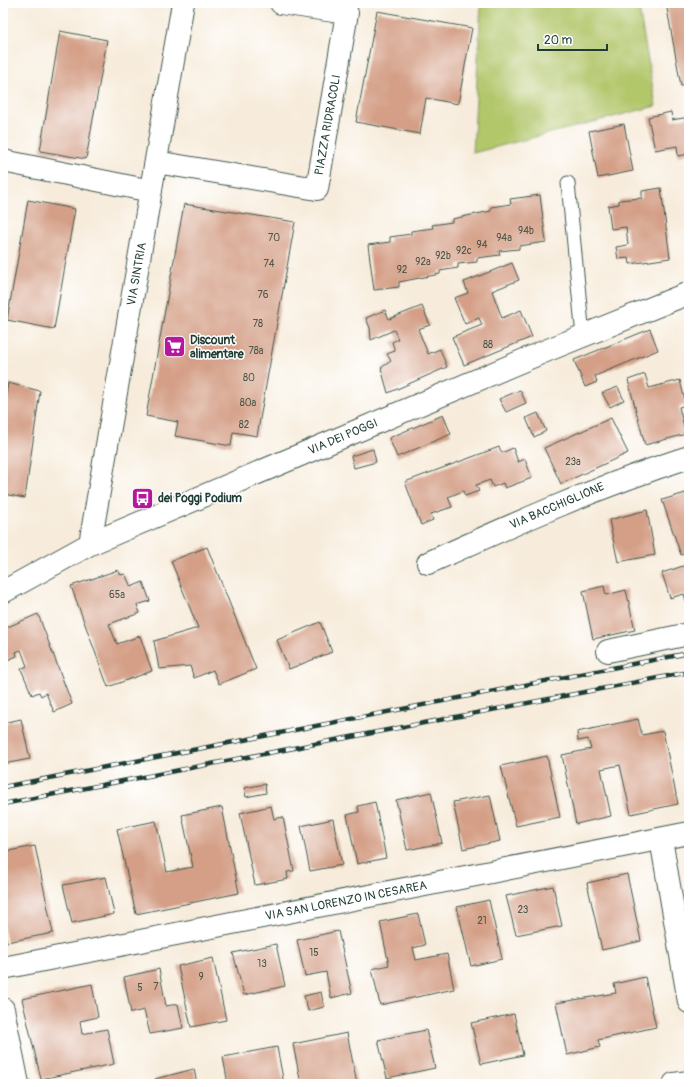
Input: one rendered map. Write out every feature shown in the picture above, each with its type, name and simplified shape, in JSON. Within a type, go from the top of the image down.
[{"type":"street","name":"VIA SINTRIA","points":[[90,544],[183,3]]},
{"type":"street","name":"PIAZZA RIDRACOLI","points":[[156,162],[317,189],[347,13],[281,3]]},
{"type":"street","points":[[3,161],[151,191]]},
{"type":"street","name":"VIA DEI POGGI","points":[[3,592],[90,544],[583,336],[689,293]]},
{"type":"street","name":"VIA BACCHIGLIONE","points":[[428,563],[586,493],[632,475],[689,457]]},
{"type":"street","points":[[608,651],[689,634]]},
{"type":"street","name":"VIA SAN LORENZO IN CESAREA","points":[[3,968],[689,833]]},
{"type":"street","points":[[661,839],[689,1002]]},
{"type":"street","points":[[3,1010],[18,1084]]},
{"type":"street","points":[[674,1084],[689,1082]]},
{"type":"lane","points":[[568,183],[583,336]]},
{"type":"green space","points":[[481,3],[638,3],[656,106],[473,153]]},
{"type":"building","points":[[666,3],[689,3],[689,85],[681,86]]},
{"type":"building","points":[[377,11],[472,28],[458,104],[426,98],[420,134],[356,122]]},
{"type":"building","points":[[60,31],[107,40],[86,159],[40,151]]},
{"type":"building","points":[[671,112],[672,120],[689,117],[689,154],[678,156],[677,146],[655,150],[648,117]]},
{"type":"building","points":[[624,124],[633,171],[598,178],[589,131]]},
{"type":"building","points":[[661,188],[670,258],[630,264],[629,258],[618,259],[616,247],[628,245],[626,227],[611,229],[608,206],[619,204],[619,200],[642,198],[642,191]]},
{"type":"building","points":[[540,195],[546,242],[519,246],[519,249],[499,251],[500,255],[477,258],[477,262],[458,264],[458,268],[440,271],[440,274],[399,282],[399,287],[374,290],[368,245],[390,242],[390,237],[411,234],[411,231],[433,228],[432,225],[452,222],[452,219],[491,211],[491,207],[511,204],[510,199]]},
{"type":"building","points":[[28,200],[75,209],[54,329],[7,320]]},
{"type":"building","points":[[184,204],[295,222],[257,436],[233,432],[231,446],[175,436],[178,422],[146,416]]},
{"type":"building","points":[[512,263],[519,280],[492,291],[502,318],[521,310],[532,337],[464,365],[452,337],[482,325],[479,318],[465,324],[454,298],[468,293],[464,282]]},
{"type":"building","points":[[422,306],[430,325],[418,329],[428,354],[440,349],[447,367],[388,393],[381,368],[391,361],[387,354],[395,351],[392,342],[398,339],[394,330],[371,340],[370,328],[366,318],[385,310],[389,319]]},
{"type":"building","points":[[650,329],[658,350],[595,376],[597,382],[585,387],[574,360]]},
{"type":"building","points":[[645,374],[649,388],[680,380],[686,405],[679,407],[686,434],[645,445],[628,380]]},
{"type":"building","points":[[8,383],[40,391],[25,498],[3,494],[3,411]]},
{"type":"building","points":[[618,387],[624,400],[610,407],[602,393]]},
{"type":"building","points":[[520,390],[526,403],[506,412],[499,399]]},
{"type":"building","points":[[538,413],[546,431],[534,437],[526,418]]},
{"type":"building","points":[[443,415],[451,434],[397,457],[389,438]]},
{"type":"building","points":[[611,418],[628,453],[561,484],[544,448]]},
{"type":"building","points":[[499,447],[502,453],[513,448],[518,462],[525,459],[532,478],[505,488],[503,483],[493,487],[490,480],[476,485],[479,491],[465,496],[463,491],[448,497],[452,507],[431,514],[433,520],[421,525],[405,482]]},
{"type":"building","points":[[373,449],[376,462],[354,468],[351,456]]},
{"type":"building","points":[[689,492],[689,552],[681,555],[662,500]]},
{"type":"building","points":[[647,510],[655,555],[618,562],[609,520]]},
{"type":"building","points":[[207,547],[256,669],[219,684],[213,670],[194,678],[190,666],[159,669],[154,641],[198,628],[171,561]]},
{"type":"building","points":[[689,564],[689,611],[684,594],[670,598],[662,573]]},
{"type":"building","points":[[118,570],[121,575],[125,574],[131,587],[143,582],[150,601],[137,605],[140,613],[109,624],[117,644],[140,636],[152,671],[108,687],[71,586]]},
{"type":"building","points":[[604,586],[606,595],[626,590],[635,630],[593,639],[583,591]]},
{"type":"building","points":[[38,614],[72,704],[54,712],[46,693],[41,696],[39,692],[32,695],[21,669],[27,666],[21,650],[16,652],[17,656],[3,662],[3,629]]},
{"type":"building","points":[[320,622],[332,652],[289,669],[277,640]]},
{"type":"building","points":[[21,719],[30,759],[3,764],[3,723]]},
{"type":"building","points":[[638,719],[642,735],[663,731],[678,804],[631,814],[620,765],[601,769],[611,816],[576,824],[562,755],[591,749],[588,739],[578,741],[577,732]]},
{"type":"building","points":[[547,756],[560,817],[516,826],[501,766]]},
{"type":"building","points":[[265,784],[266,793],[246,797],[244,788]]},
{"type":"building","points":[[431,792],[442,843],[407,850],[396,800]]},
{"type":"building","points":[[490,795],[500,841],[463,849],[453,802]]},
{"type":"building","points":[[375,802],[386,858],[357,864],[347,815],[359,812],[358,806]]},
{"type":"building","points":[[271,806],[274,819],[283,817],[294,871],[287,872],[288,879],[255,885],[240,813]]},
{"type":"building","points":[[222,807],[239,893],[136,914],[117,829],[156,821],[167,872],[193,867],[182,815]]},
{"type":"building","points":[[333,819],[342,865],[310,871],[301,826]]},
{"type":"building","points":[[35,846],[53,933],[7,942],[3,926],[3,852]]},
{"type":"building","points":[[627,874],[641,941],[602,950],[587,883]]},
{"type":"building","points":[[106,877],[114,914],[72,923],[63,885]]},
{"type":"building","points":[[553,886],[562,926],[516,935],[506,896]]},
{"type":"building","points":[[489,900],[502,959],[471,966],[457,907]]},
{"type":"building","points":[[418,914],[425,945],[413,948],[416,960],[447,954],[454,989],[380,1005],[372,969],[389,965],[380,922]]},
{"type":"building","points":[[338,931],[352,993],[331,998],[326,972],[305,976],[297,940]]},
{"type":"building","points":[[276,944],[285,986],[244,995],[233,953]]},
{"type":"building","points":[[213,958],[226,1020],[191,1027],[178,966]]},
{"type":"building","points":[[159,969],[166,1006],[178,1004],[183,1028],[150,1034],[144,1010],[131,1013],[124,977]]},
{"type":"building","points":[[645,977],[656,1027],[598,1040],[600,1047],[567,1055],[556,1003],[616,993],[614,984]]},
{"type":"building","points":[[92,984],[98,1017],[80,1021],[82,1034],[107,1029],[114,1064],[41,1079],[22,999]]},
{"type":"building","points":[[321,992],[324,1007],[308,1011],[304,996]]},
{"type":"building","points":[[514,1014],[523,1055],[481,1064],[471,1023]]},
{"type":"building","points":[[426,1030],[435,1068],[387,1078],[378,1040]]},
{"type":"building","points":[[347,1033],[357,1084],[301,1084],[293,1044]]},
{"type":"building","points":[[277,1047],[284,1084],[228,1084],[223,1057]]},
{"type":"building","points":[[194,1069],[197,1084],[156,1084],[155,1079]]},
{"type":"railway","points":[[3,787],[689,653]]},
{"type":"railway","points":[[3,804],[689,672]]},
{"type":"place","name":"Discount alimentare","points":[[175,347]]},
{"type":"place","name":"dei Poggi Podium","points":[[143,498]]}]
